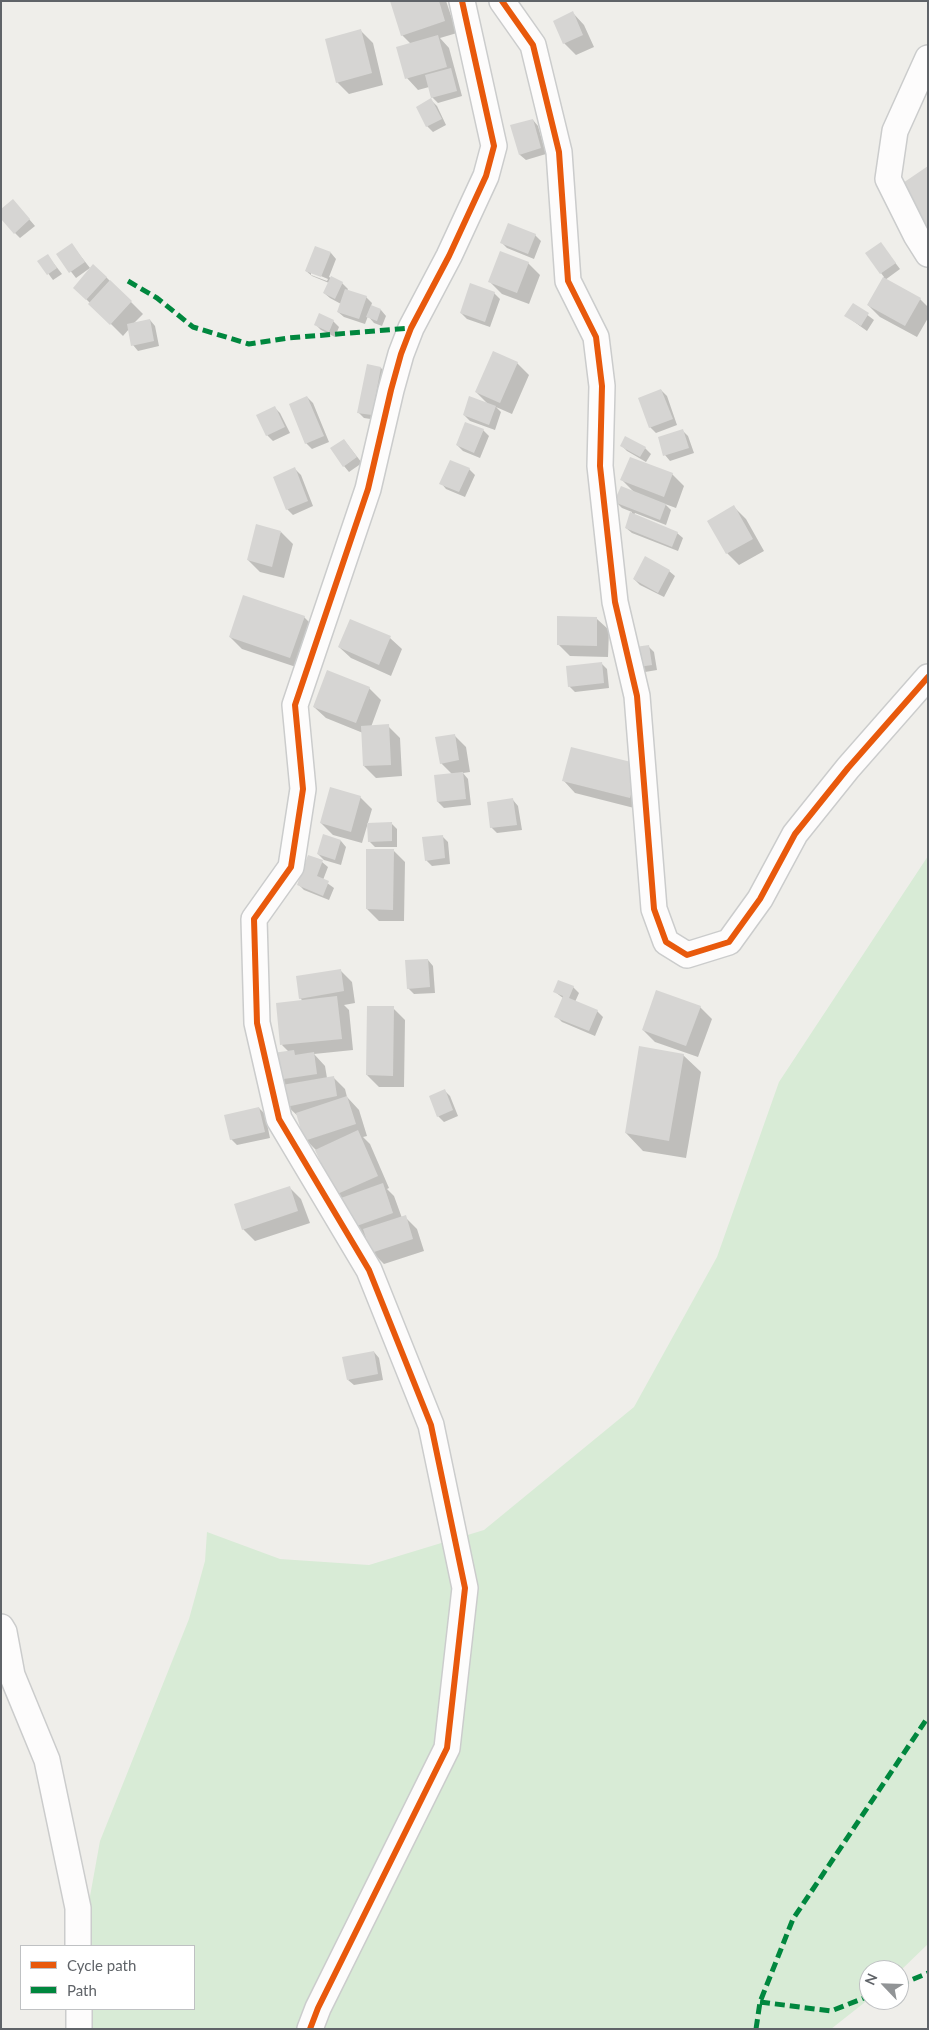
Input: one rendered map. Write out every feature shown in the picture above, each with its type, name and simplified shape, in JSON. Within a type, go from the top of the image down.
[{"type":"street","points":[[310,2029],[318,2008],[386,1867],[447,1748],[464,1588],[431,1425],[369,1270],[279,1119],[257,1023],[254,919],[291,867],[302,790],[295,704],[368,489],[401,354],[411,328],[449,256],[486,176],[494,146],[462,1]]},
{"type":"street","points":[[502,1],[533,46],[559,152],[568,281],[596,337],[602,386],[600,466],[615,602],[637,696],[654,909],[666,942],[687,955],[729,942],[760,900],[794,834],[848,768],[928,677]]},
{"type":"street","points":[[928,58],[895,131],[888,179],[916,235],[928,254]]},
{"type":"street","points":[[1,1628],[4,1632],[12,1674],[47,1760],[78,1908],[78,1945]]},
{"type":"street","points":[[79,2010],[79,2029]]},
{"type":"green space","points":[[928,856],[928,1944],[909,1962],[909,1960],[859,1960],[859,2007],[831,2029],[67,2029],[71,2010],[195,2010],[195,1945],[81,1945],[100,1841],[189,1619],[205,1561],[207,1532],[280,1559],[369,1565],[484,1530],[634,1407],[717,1257],[779,1082]]},
{"type":"building","points":[[390,1],[439,1],[445,21],[401,36]]},
{"type":"building","points":[[573,11],[583,35],[563,44],[553,21]]},
{"type":"building","points":[[361,29],[372,73],[336,83],[325,39]]},
{"type":"building","points":[[438,35],[447,67],[405,79],[396,47]]},
{"type":"building","points":[[451,68],[457,91],[431,98],[425,75]]},
{"type":"building","points":[[431,98],[442,119],[426,127],[416,107]]},
{"type":"building","points":[[533,119],[541,148],[519,155],[510,125]]},
{"type":"building","points":[[928,166],[928,229],[900,185]]},
{"type":"building","points":[[13,199],[30,219],[14,234],[1,219],[1,209]]},
{"type":"building","points":[[508,223],[536,234],[528,254],[500,243]]},
{"type":"building","points":[[881,242],[896,263],[880,274],[865,253]]},
{"type":"building","points":[[72,243],[85,262],[69,273],[56,254]]},
{"type":"building","points":[[315,246],[331,252],[321,277],[305,271]]},
{"type":"building","points":[[500,251],[529,262],[517,293],[488,282]]},
{"type":"building","points":[[48,254],[57,268],[47,275],[37,261]]},
{"type":"building","points":[[93,264],[107,277],[86,300],[73,288]]},
{"type":"building","points":[[331,276],[343,282],[335,299],[323,293]]},
{"type":"building","points":[[883,277],[921,298],[905,326],[867,305]]},
{"type":"building","points":[[110,280],[132,301],[110,325],[88,304]]},
{"type":"building","points":[[470,283],[495,292],[485,322],[460,313]]},
{"type":"building","points":[[345,289],[367,296],[359,319],[337,312]]},
{"type":"building","points":[[853,303],[869,313],[861,326],[844,316]]},
{"type":"building","points":[[371,305],[381,309],[377,321],[366,317]]},
{"type":"building","points":[[319,313],[334,320],[329,332],[314,325]]},
{"type":"building","points":[[150,319],[154,341],[131,346],[127,324]]},
{"type":"building","points":[[493,351],[518,362],[500,403],[475,392]]},
{"type":"building","points":[[367,364],[381,367],[372,415],[357,413]]},
{"type":"building","points":[[661,389],[673,419],[649,428],[638,398]]},
{"type":"building","points":[[307,396],[324,436],[305,444],[289,404]]},
{"type":"building","points":[[469,396],[496,406],[489,425],[463,415]]},
{"type":"building","points":[[275,406],[285,427],[266,436],[256,415]]},
{"type":"building","points":[[465,422],[484,429],[474,453],[456,445]]},
{"type":"building","points":[[683,429],[689,448],[663,456],[658,437]]},
{"type":"building","points":[[625,436],[646,447],[640,457],[620,446]]},
{"type":"building","points":[[344,439],[357,457],[343,467],[330,448]]},
{"type":"building","points":[[630,457],[673,473],[664,497],[620,480]]},
{"type":"building","points":[[450,460],[470,468],[459,492],[439,484]]},
{"type":"building","points":[[295,467],[308,501],[286,510],[273,477]]},
{"type":"building","points":[[621,486],[666,504],[660,520],[614,502]]},
{"type":"building","points":[[734,505],[753,539],[726,554],[707,521]]},
{"type":"building","points":[[630,512],[678,532],[672,547],[625,528]]},
{"type":"building","points":[[256,524],[281,531],[272,567],[247,560]]},
{"type":"building","points":[[645,556],[670,570],[658,593],[633,579]]},
{"type":"building","points":[[243,595],[305,616],[290,658],[229,637]]},
{"type":"building","points":[[557,616],[597,617],[597,646],[557,645]]},
{"type":"building","points":[[350,619],[391,636],[379,665],[338,647]]},
{"type":"building","points":[[649,645],[652,665],[638,667],[635,647]]},
{"type":"building","points":[[602,662],[604,683],[568,687],[566,666]]},
{"type":"building","points":[[327,670],[370,687],[356,723],[313,707]]},
{"type":"building","points":[[389,724],[391,765],[363,766],[361,726]]},
{"type":"building","points":[[455,734],[459,760],[440,764],[435,737]]},
{"type":"building","points":[[571,747],[639,764],[630,798],[562,781]]},
{"type":"building","points":[[463,772],[466,799],[437,802],[434,775]]},
{"type":"building","points":[[330,787],[361,796],[351,832],[320,823]]},
{"type":"building","points":[[513,798],[517,825],[490,828],[487,802]]},
{"type":"building","points":[[392,822],[392,841],[368,842],[367,823]]},
{"type":"building","points":[[323,834],[341,840],[335,860],[317,854]]},
{"type":"building","points":[[443,835],[445,858],[425,861],[422,837]]},
{"type":"building","points":[[366,849],[394,849],[393,910],[366,909]]},
{"type":"building","points":[[308,855],[323,860],[317,876],[329,881],[323,896],[297,885]]},
{"type":"building","points":[[428,959],[430,987],[407,989],[405,960]]},
{"type":"building","points":[[341,969],[344,991],[299,999],[296,976]]},
{"type":"building","points":[[558,980],[574,986],[569,998],[598,1010],[589,1031],[554,1017],[563,996],[553,992]]},
{"type":"building","points":[[656,990],[701,1006],[686,1046],[642,1030]]},
{"type":"building","points":[[337,996],[342,1039],[280,1045],[276,1003]]},
{"type":"building","points":[[367,1006],[394,1006],[393,1076],[366,1075]]},
{"type":"building","points":[[639,1046],[684,1054],[669,1141],[625,1133]]},
{"type":"building","points":[[294,1050],[295,1055],[314,1052],[317,1074],[277,1080],[273,1053]]},
{"type":"building","points":[[334,1076],[337,1096],[286,1107],[282,1085]]},
{"type":"building","points":[[445,1089],[453,1110],[437,1117],[429,1096]]},
{"type":"building","points":[[347,1096],[356,1124],[304,1141],[296,1113]]},
{"type":"building","points":[[259,1107],[265,1132],[230,1140],[224,1115]]},
{"type":"building","points":[[358,1130],[378,1176],[335,1195],[315,1150]]},
{"type":"building","points":[[383,1183],[393,1213],[351,1228],[341,1198]]},
{"type":"building","points":[[290,1186],[298,1211],[242,1230],[234,1204]]},
{"type":"building","points":[[406,1215],[413,1239],[371,1253],[363,1229]]},
{"type":"building","points":[[374,1351],[378,1374],[347,1380],[342,1357]]},
{"type":"marked path","points":[[128,281],[157,298],[193,327],[249,344],[288,338],[411,328]]},
{"type":"marked path","points":[[756,2029],[760,2002],[793,1919],[928,1717]]},
{"type":"marked path","points":[[909,1981],[928,1973]]},
{"type":"marked path","points":[[760,2002],[831,2011],[859,2000]]},
{"type":"cycle path","points":[[310,2029],[318,2008],[447,1748],[465,1588],[431,1425],[369,1270],[279,1119],[257,1023],[254,919],[291,867],[303,789],[295,705],[368,489],[401,354],[411,328],[449,256],[486,176],[494,146],[462,1]]},
{"type":"cycle path","points":[[502,1],[533,45],[559,152],[568,281],[596,337],[602,386],[600,466],[615,602],[637,696],[654,909],[666,942],[687,955],[729,942],[760,899],[795,834],[848,768],[928,677]]}]
